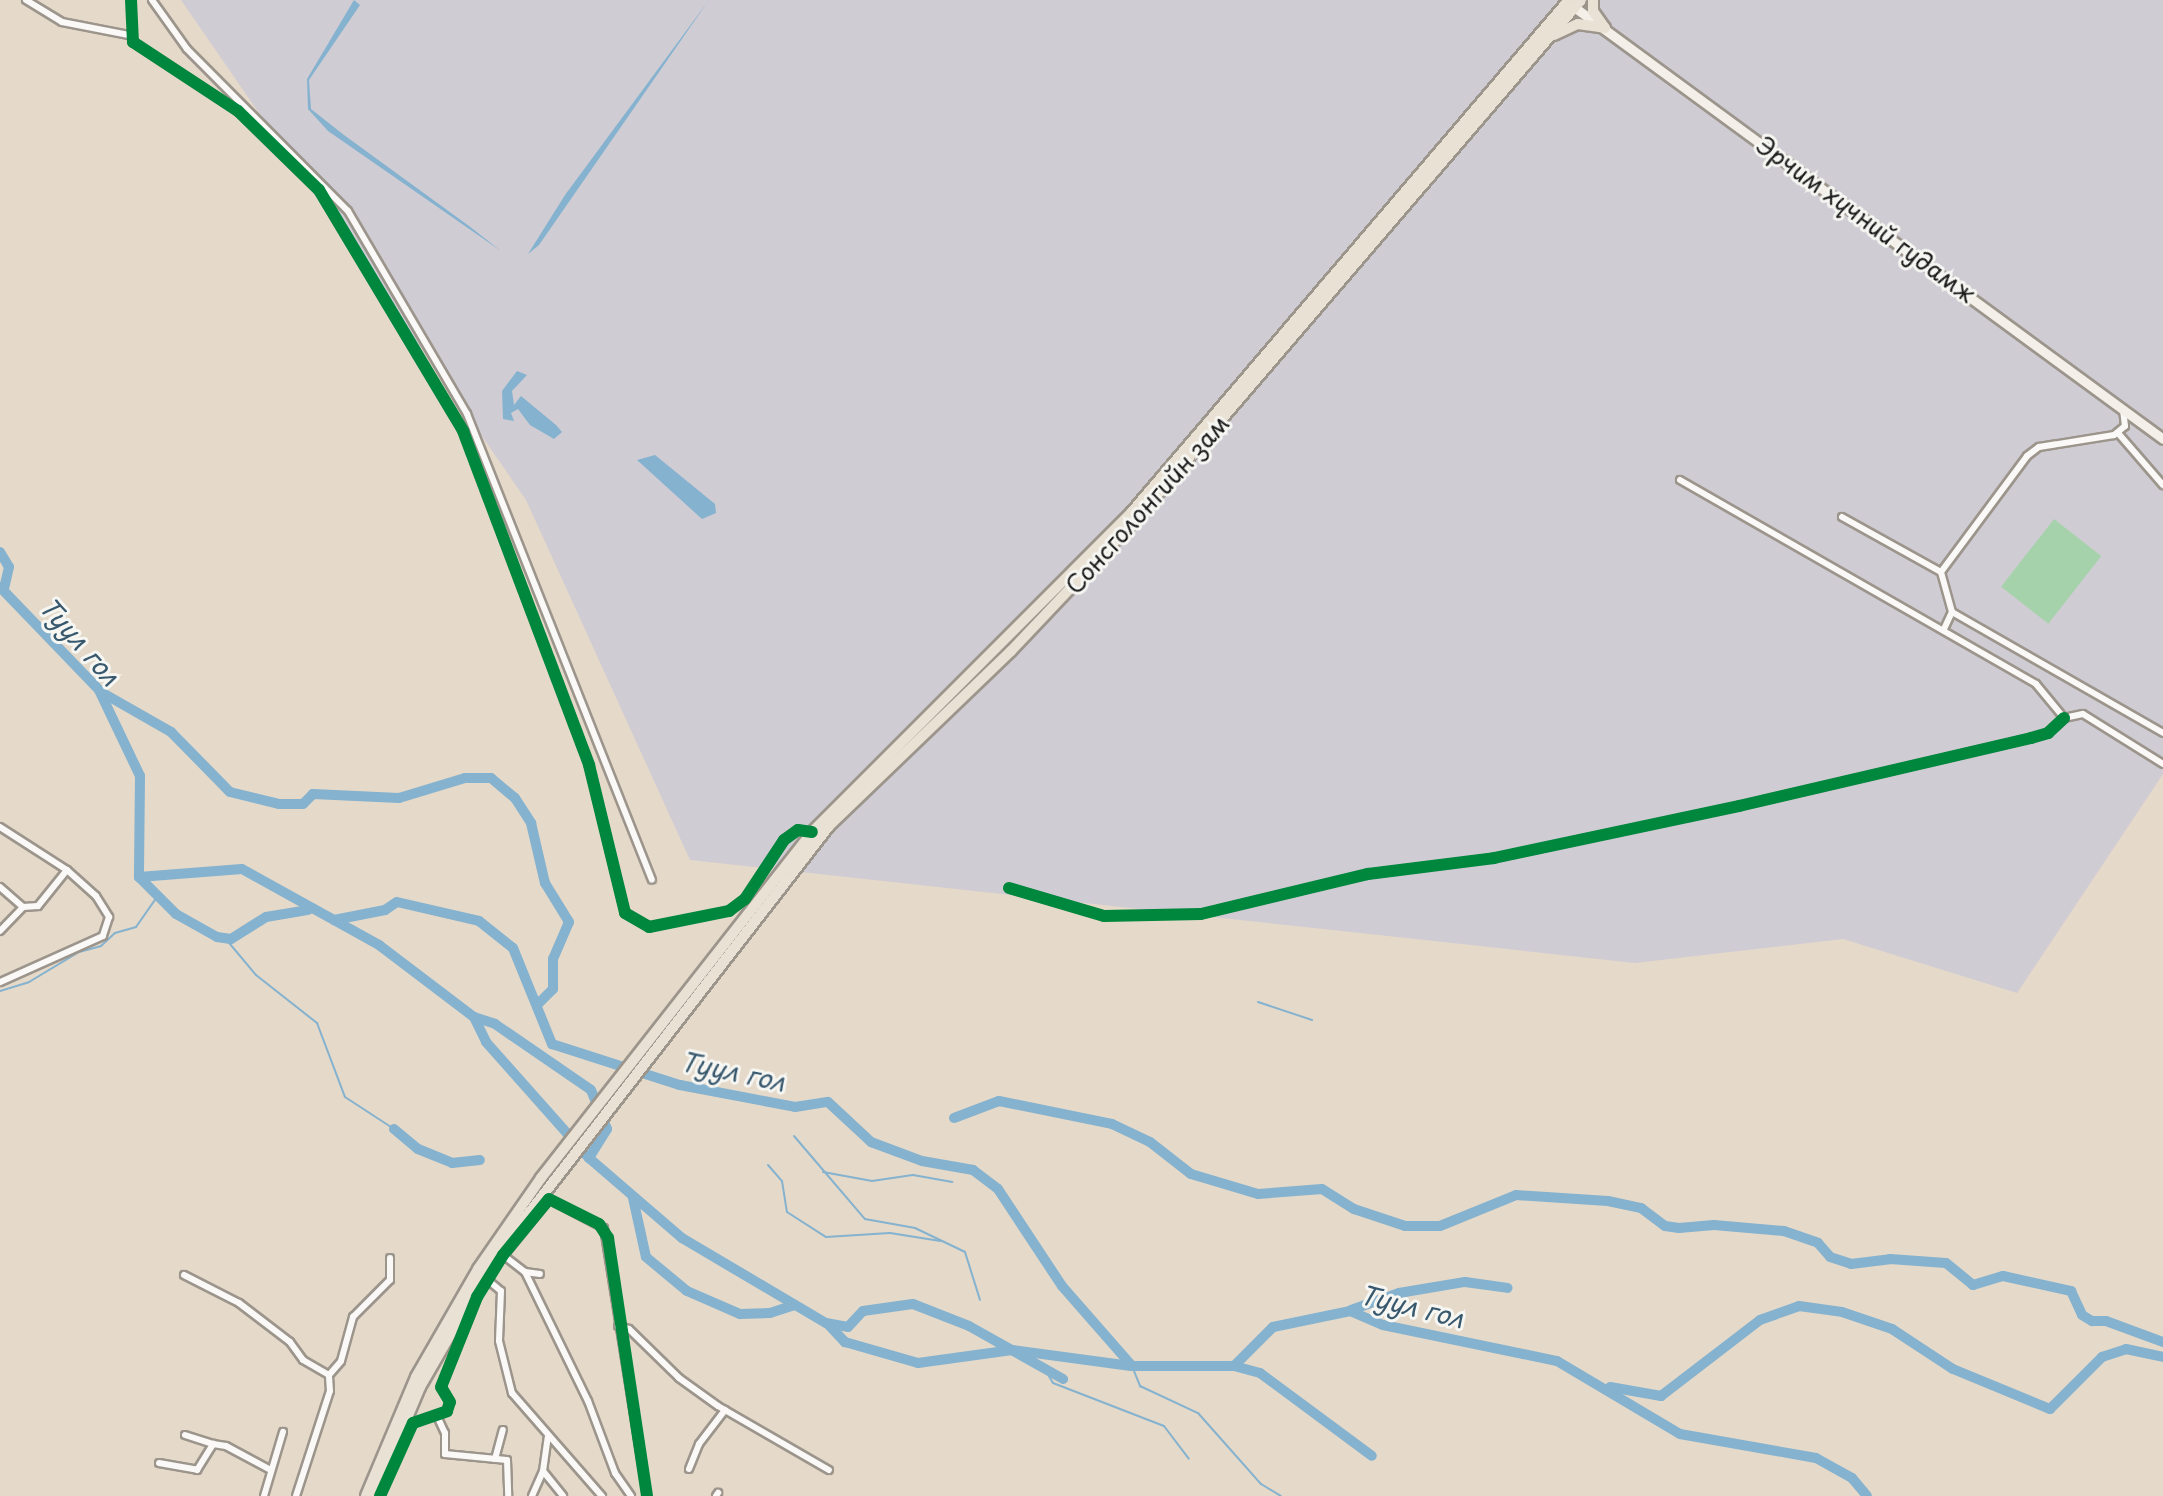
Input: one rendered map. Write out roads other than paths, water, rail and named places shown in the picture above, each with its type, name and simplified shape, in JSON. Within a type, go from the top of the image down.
[{"type":"main road","points":[[1593,0],[1593,11],[1605,28]]},
{"type":"main road","name":"Эрчим хүчний гудамж","points":[[1573,2],[2163,439]]},
{"type":"main road","name":"Сонсголонгийн зам","points":[[694,990],[829,826],[1011,651],[1136,519],[1549,38],[1573,2]]},
{"type":"main road","name":"Сонсголонгийн зам","points":[[694,990],[812,832],[1131,513],[1573,2]]},
{"type":"main road","points":[[1549,38],[1578,24],[1605,28]]},
{"type":"main road","points":[[366,1496],[436,1340],[545,1179],[694,990]]},
{"type":"main road","points":[[377,1496],[394,1453],[451,1339],[545,1179]]},
{"type":"street","points":[[26,0],[62,22],[129,35]]},
{"type":"street","points":[[131,0],[129,35],[137,46],[238,111],[319,190],[432,374],[463,431],[589,765],[625,913],[649,927],[729,911],[745,899],[784,840],[798,830],[812,832]]},
{"type":"street","points":[[152,0],[187,49],[348,211],[467,414],[652,880]]},
{"type":"street","points":[[1941,572],[2027,456],[2039,447],[2118,433],[2126,423],[2123,409]]},
{"type":"street","points":[[2118,433],[2163,485]]},
{"type":"street","points":[[1680,480],[2036,684],[2064,718]]},
{"type":"street","points":[[1842,517],[1941,572],[1952,612],[1944,629]]},
{"type":"street","points":[[1952,612],[2163,733]]},
{"type":"street","points":[[1009,888],[1104,916],[1168,918],[1275,898],[1368,874],[1494,858],[1739,806],[2048,733],[2064,718],[2083,714],[2163,764]]},
{"type":"street","points":[[0,827],[67,870],[96,896],[109,917],[109,929],[97,939],[0,982]]},
{"type":"street","points":[[0,931],[23,907],[38,906],[67,870]]},
{"type":"street","points":[[0,887],[23,907]]},
{"type":"street","points":[[540,1274],[525,1272],[500,1257],[549,1199],[599,1224],[608,1238],[618,1326],[647,1496]]},
{"type":"street","points":[[296,1496],[330,1391],[329,1375],[341,1361],[353,1317],[390,1280],[390,1258]]},
{"type":"street","points":[[525,1272],[588,1401],[615,1473],[631,1496]]},
{"type":"street","points":[[184,1275],[239,1303],[290,1342],[303,1360],[329,1375]]},
{"type":"street","points":[[485,1277],[501,1291],[499,1341],[506,1380],[548,1437],[602,1496]]},
{"type":"street","points":[[618,1326],[629,1329],[679,1378],[725,1410],[829,1470]]},
{"type":"street","points":[[394,1453],[413,1423],[447,1411],[450,1402],[441,1387],[451,1339]]},
{"type":"street","points":[[689,1469],[699,1444],[725,1410]]},
{"type":"street","points":[[437,1416],[445,1433],[445,1454],[507,1460],[508,1496]]},
{"type":"street","points":[[495,1459],[503,1430]]},
{"type":"street","points":[[264,1496],[283,1432]]},
{"type":"street","points":[[185,1435],[226,1446],[271,1470]]},
{"type":"street","points":[[532,1496],[543,1471],[548,1437]]},
{"type":"street","points":[[159,1463],[197,1470],[213,1444]]},
{"type":"street","points":[[543,1471],[563,1496]]},
{"type":"water","points":[[354,0],[360,5],[309,80],[311,109],[501,251],[328,131],[308,109],[307,79]]},
{"type":"water","points":[[709,0],[539,245],[528,254],[565,195]]},
{"type":"water","points":[[517,371],[527,375],[512,391],[514,405],[521,396],[556,425],[562,432],[554,439],[530,425],[518,409],[511,413],[514,421],[503,419],[502,391]]},
{"type":"water","points":[[655,455],[715,504],[716,513],[702,519],[637,460]]},
{"type":"waterway","name":"Туул гол","points":[[0,552],[9,567],[4,588]]},
{"type":"waterway","name":"Туул гол","points":[[0,587],[99,690],[140,776],[139,877],[242,869],[379,945],[474,1017],[495,1024],[591,1090],[607,1129],[589,1158]]},
{"type":"waterway","points":[[101,692],[171,732],[230,792],[279,804],[303,804],[313,794],[399,798],[465,778],[491,778],[515,798],[531,823],[545,883],[569,922],[553,959],[553,989],[537,1005]]},
{"type":"waterway","points":[[139,877],[176,914],[217,937],[231,939],[266,917],[308,910]]},
{"type":"waterway","points":[[0,991],[29,982],[79,952],[101,946],[115,933],[136,927],[157,897]]},
{"type":"waterway","name":"Туул гол","points":[[334,920],[385,910],[397,902],[479,921],[513,948],[552,1044],[680,1085],[795,1107],[828,1102],[871,1142],[922,1161],[973,1170],[998,1189],[1062,1286],[1132,1366],[1234,1366],[1273,1327],[1350,1311],[1383,1325],[1557,1361],[1680,1434],[1816,1458],[1852,1478],[1867,1496]]},
{"type":"waterway","points":[[225,938],[256,975],[317,1023],[345,1097],[394,1129]]},
{"type":"waterway","points":[[1258,1002],[1312,1020]]},
{"type":"waterway","points":[[474,1017],[486,1042],[589,1158],[682,1238],[826,1323],[848,1327],[863,1311],[913,1304],[969,1326],[1063,1379]]},
{"type":"waterway","name":"Туул гол","points":[[954,1118],[999,1101],[1112,1124],[1150,1142],[1191,1174],[1258,1194],[1322,1189],[1354,1209],[1405,1226],[1440,1226],[1516,1195],[1608,1201],[1641,1208],[1665,1226],[1679,1228],[1714,1225],[1784,1231],[1818,1243],[1830,1257],[1851,1264],[1890,1259],[1946,1263],[1973,1285],[2003,1276],[2071,1291],[2082,1315],[2092,1321],[2106,1321],[2163,1342]]},
{"type":"waterway","points":[[394,1129],[418,1149],[452,1163],[480,1160]]},
{"type":"waterway","points":[[794,1136],[865,1219],[915,1228],[965,1252],[980,1300]]},
{"type":"waterway","points":[[768,1165],[782,1181],[787,1212],[826,1237],[890,1233],[940,1241]]},
{"type":"waterway","points":[[823,1172],[872,1181],[913,1175],[952,1182]]},
{"type":"waterway","points":[[633,1198],[646,1257],[687,1291],[740,1314],[770,1313],[794,1305]]},
{"type":"waterway","points":[[1351,1310],[1399,1293],[1465,1282],[1508,1288]]},
{"type":"waterway","name":"Туул гол","points":[[1610,1387],[1661,1396],[1760,1320],[1799,1306],[1842,1312],[1892,1329],[1953,1369],[2050,1409],[2102,1357],[2126,1349],[2163,1357]]},
{"type":"waterway","points":[[828,1324],[845,1342],[918,1363],[1012,1350],[1131,1366]]},
{"type":"waterway","points":[[1132,1366],[1140,1386],[1198,1413],[1261,1484],[1281,1496]]},
{"type":"waterway","points":[[1234,1366],[1260,1373],[1372,1456]]},
{"type":"waterway","points":[[1044,1368],[1053,1383],[1164,1426],[1189,1459]]}]
